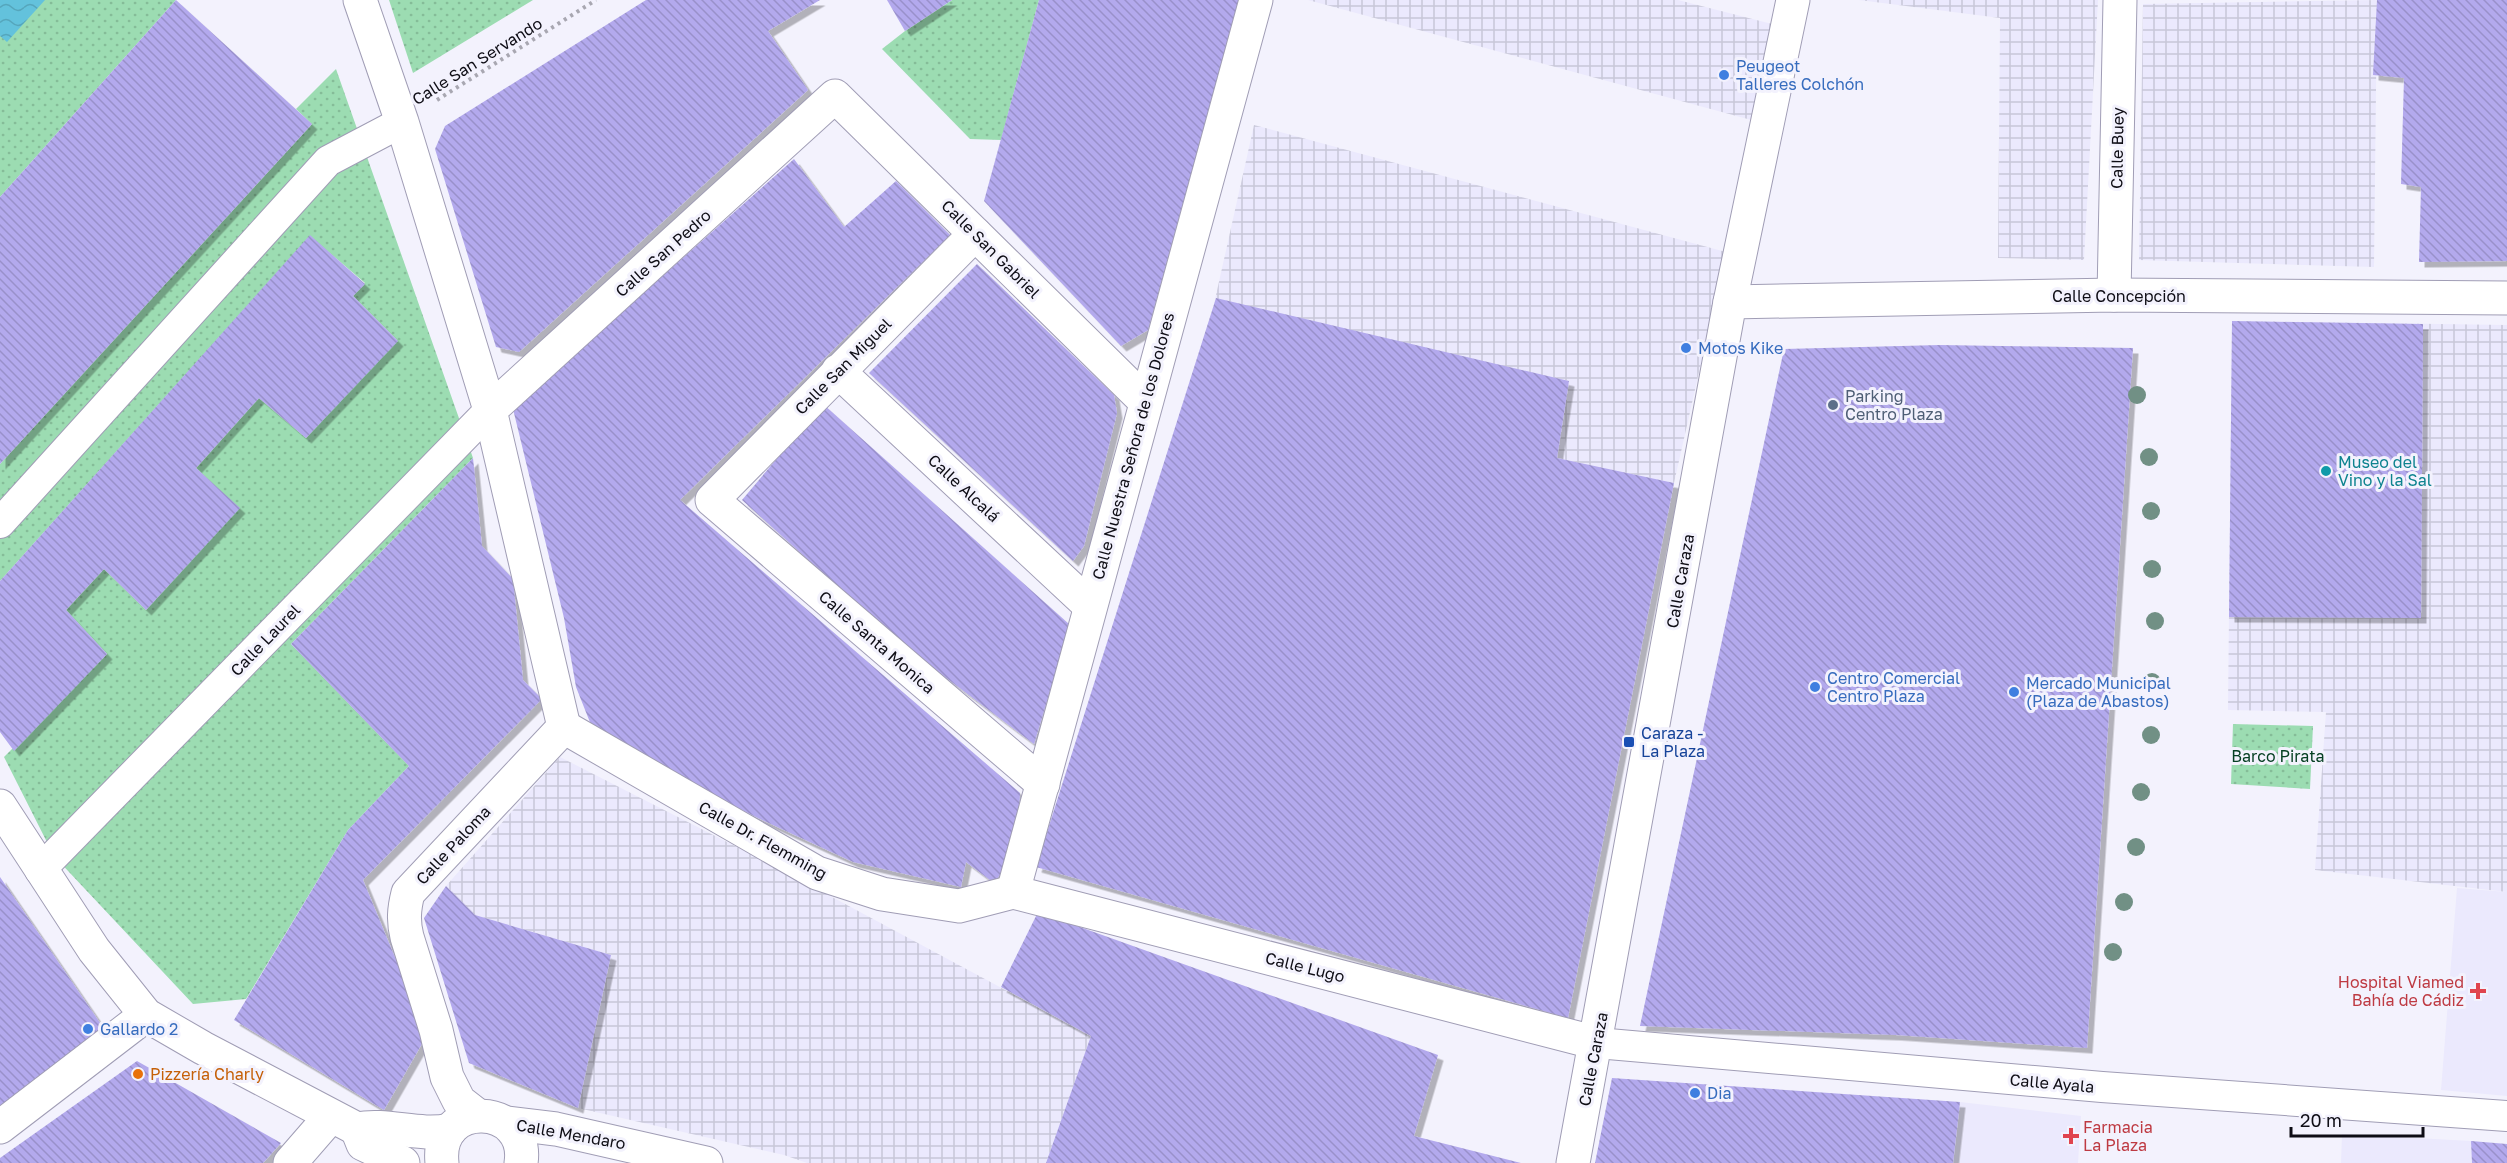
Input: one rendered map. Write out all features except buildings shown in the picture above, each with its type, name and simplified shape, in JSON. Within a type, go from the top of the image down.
[{"type":"street","points":[[360,0],[402,122],[490,410],[564,727]]},
{"type":"street","name":"Calle Nuestra Señora de los Dolores","points":[[1013,892],[1089,604],[1256,0]]},
{"type":"street","name":"Calle Caraza","points":[[1573,1163],[1597,1043],[1730,302],[1793,0]]},
{"type":"street","name":"Calle Buey","points":[[2114,296],[2120,0]]},
{"type":"street","name":"Calle San Gabriel","points":[[835,96],[1146,402]]},
{"type":"street","name":"Calle San Pedro","points":[[490,410],[835,96]]},
{"type":"street","points":[[0,523],[328,161],[402,122]]},
{"type":"street","name":"Calle San Miguel","points":[[712,500],[975,234]]},
{"type":"street","name":"Calle Concepción","points":[[1730,302],[2114,296],[2507,298]]},
{"type":"street","name":"Calle Alcalá","points":[[838,371],[1089,604]]},
{"type":"street","name":"Calle Laurel","points":[[40,870],[490,410]]},
{"type":"street","name":"Calle Santa Monica","points":[[712,500],[1043,784]]},
{"type":"street","name":"Calle Dr. Flemming","points":[[564,727],[817,873],[882,894],[959,906],[1013,892]]},
{"type":"street","name":"Calle Paloma","points":[[521,1163],[521,1146],[516,1134],[478,1123],[459,1101],[447,1077],[436,1030],[407,937],[404,907],[408,893],[564,727]]},
{"type":"street","points":[[0,806],[94,950],[146,1015],[343,1123],[363,1144],[404,1163]]},
{"type":"street","name":"Calle Lugo","points":[[1013,892],[1597,1043]]},
{"type":"street","points":[[0,1127],[146,1015]]},
{"type":"street","name":"Calle Ayala","points":[[1597,1043],[2102,1087],[2507,1116]]},
{"type":"street","points":[[290,1163],[343,1123]]},
{"type":"street","name":"Calle Mendaro","points":[[343,1123],[436,1133],[478,1123],[556,1129],[706,1163]]},
{"type":"street","points":[[442,1163],[444,1141],[478,1123]]},
{"type":"path","name":"Calle San Servando","points":[[402,122],[596,0]]},
{"type":"shaded area","points":[[1308,0],[1678,0],[1776,25],[1755,121]]},
{"type":"shaded area","points":[[1859,0],[2098,0],[2084,260],[1998,258],[2000,18]]},
{"type":"shaded area","points":[[2377,0],[2374,267],[2139,260],[2143,4]]},
{"type":"shaded area","points":[[1254,125],[1726,252],[1674,483],[1557,458],[1569,381],[1214,304]]},
{"type":"shaded area","points":[[2232,321],[2507,325],[2507,892],[2315,870],[2326,712],[2228,710]]},
{"type":"shaded area","points":[[560,757],[778,868],[1091,1036],[1046,1163],[807,1163],[784,1155],[578,1108],[611,955],[475,915],[446,886]]},
{"type":"shaded area","name":"Hospital Viamed Bahía de Cádiz","points":[[2457,888],[2507,892],[2507,1096],[2441,1090]]},
{"type":"shaded area","points":[[1960,1102],[2081,1116],[2078,1163],[1953,1163]]},
{"type":"shaded area","points":[[2342,1134],[2471,1141],[2472,1163],[2341,1163]]},
{"type":"green space","points":[[0,0],[176,0],[0,197]]},
{"type":"green space","points":[[389,0],[533,0],[413,73]]},
{"type":"green space","points":[[952,0],[1039,0],[1001,140],[970,139],[882,49]]},
{"type":"green space","points":[[336,69],[473,458],[291,644],[409,766],[348,830],[246,999],[193,1004],[54,856],[4,757],[107,654],[66,610],[104,569],[146,610],[239,508],[196,468],[259,398],[306,438],[397,340],[353,296],[365,283],[310,236],[0,581],[0,464],[312,124],[296,109]]},
{"type":"green space","name":"Barco Pirata","points":[[2233,724],[2313,726],[2310,789],[2231,784]]},
{"type":"water","points":[[0,0],[45,0],[7,42],[0,36]]},
{"type":"place","name":"Peugeot Talleres Colchón","points":[[1724,75]]},
{"type":"place","name":"Motos Kike","points":[[1686,348]]},
{"type":"place","name":"Parking Centro Plaza","points":[[1833,405]]},
{"type":"place","name":"Museo del Vino y la Sal","points":[[2326,471]]},
{"type":"place","name":"Centro Comercial Centro Plaza","points":[[1815,687]]},
{"type":"place","name":"Mercado Municipal (Plaza de Abastos)","points":[[2014,692]]},
{"type":"place","name":"Caraza - La Plaza","points":[[1629,742]]},
{"type":"place","name":"Hospital Viamed Bahía de Cádiz","points":[[2478,991]]},
{"type":"place","name":"Gallardo 2","points":[[88,1029]]},
{"type":"place","name":"Pizzería Charly","points":[[138,1074]]},
{"type":"place","name":"Dia","points":[[1695,1093]]},
{"type":"place","name":"Farmacia La Plaza","points":[[2071,1136]]}]
